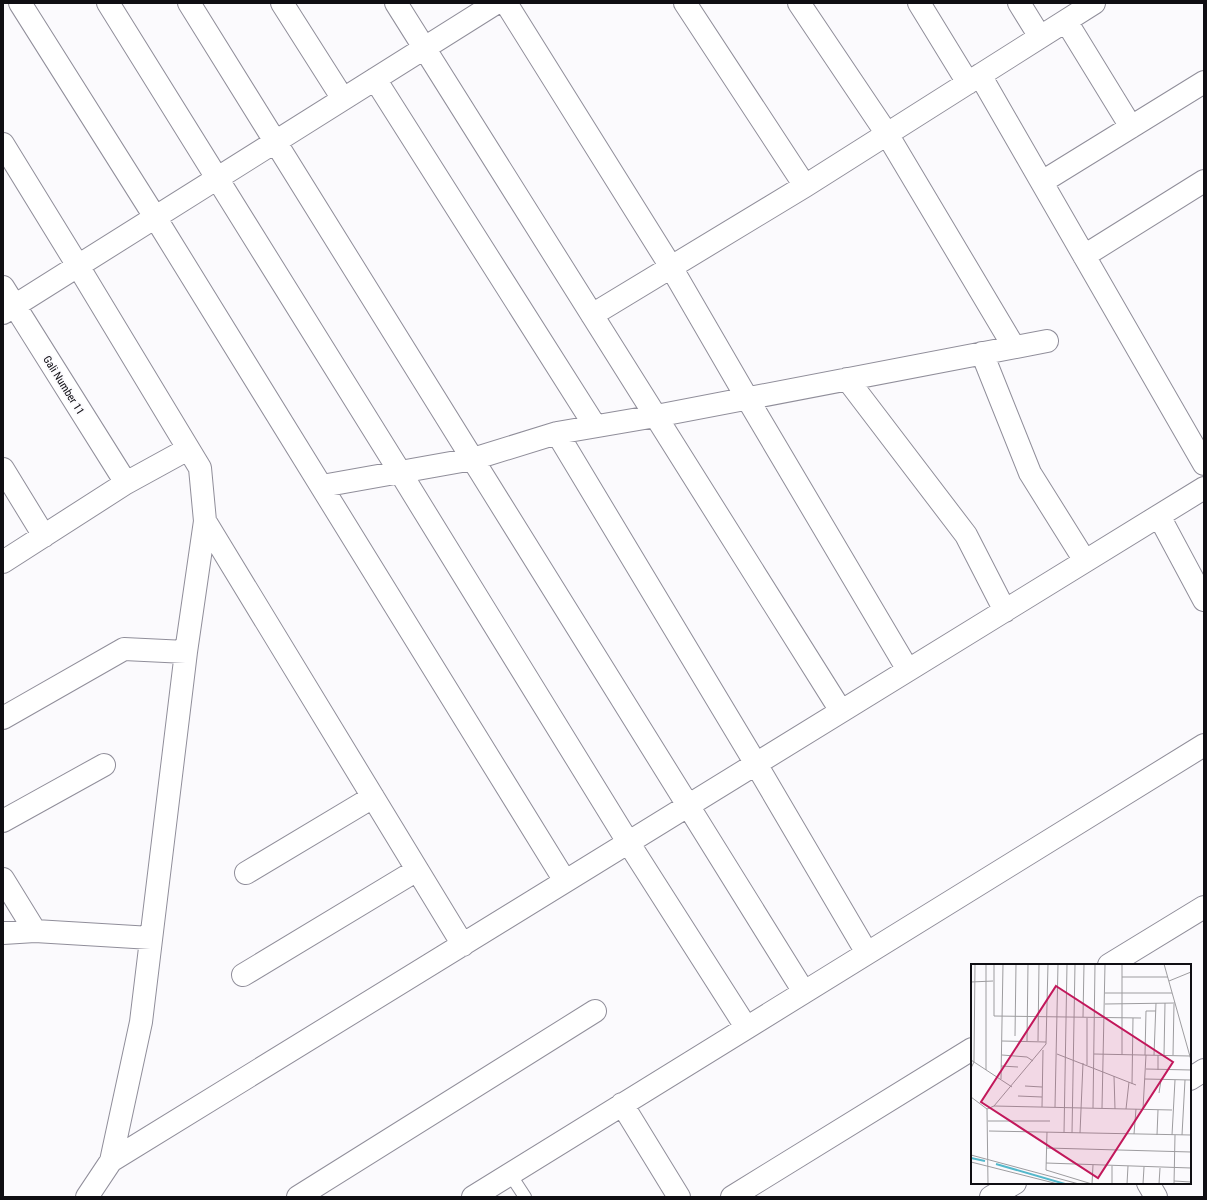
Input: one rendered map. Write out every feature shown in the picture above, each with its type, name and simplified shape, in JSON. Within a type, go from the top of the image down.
[{"type":"street","points":[[20,3],[322,486],[565,881]]},
{"type":"street","points":[[108,3],[218,178],[628,842],[746,1027]]},
{"type":"street","points":[[189,3],[804,992]]},
{"type":"street","points":[[282,3],[343,99]]},
{"type":"street","points":[[396,3],[841,711]]},
{"type":"street","points":[[9,309],[496,3]]},
{"type":"street","points":[[506,3],[671,267],[908,670]]},
{"type":"street","points":[[685,3],[805,186]]},
{"type":"street","points":[[799,3],[887,134],[1014,347]]},
{"type":"street","points":[[919,3],[974,79],[1042,182],[1204,464]]},
{"type":"street","points":[[1019,3],[1040,37]]},
{"type":"street","points":[[592,315],[805,186],[1094,3]]},
{"type":"street","points":[[1066,21],[1131,127]]},
{"type":"street","points":[[375,79],[594,426]]},
{"type":"street","points":[[1042,182],[1204,82]]},
{"type":"street","points":[[3,144],[200,468],[205,521],[186,652],[141,1022],[111,1162],[88,1197]]},
{"type":"street","points":[[1084,256],[1203,186]]},
{"type":"street","name":"Gali Number 11","points":[[3,287],[9,309],[126,483]]},
{"type":"street","points":[[322,486],[473,459],[557,433],[656,416],[1047,341]]},
{"type":"street","points":[[982,353],[1030,473],[1085,561]]},
{"type":"street","points":[[848,379],[966,535],[1005,611]]},
{"type":"street","points":[[557,433],[756,764],[867,953]]},
{"type":"street","points":[[3,562],[126,483],[188,449]]},
{"type":"street","points":[[3,470],[44,536]]},
{"type":"street","points":[[111,1162],[1204,488]]},
{"type":"street","points":[[1158,516],[1204,600]]},
{"type":"street","points":[[205,521],[463,945]]},
{"type":"street","points":[[3,718],[124,649],[186,652]]},
{"type":"street","points":[[473,1197],[1204,745]]},
{"type":"street","points":[[3,821],[104,765]]},
{"type":"street","points":[[246,873],[373,797]]},
{"type":"street","points":[[243,975],[417,870]]},
{"type":"street","points":[[3,879],[35,931]]},
{"type":"street","points":[[1111,964],[1204,907]]},
{"type":"street","points":[[3,933],[35,931],[151,938]]},
{"type":"street","points":[[298,1197],[595,1011]]},
{"type":"street","points":[[732,1197],[971,1050]]},
{"type":"street","points":[[1191,1078],[1204,1070]]},
{"type":"street","points":[[622,1104],[679,1197]]},
{"type":"street","points":[[991,1197],[1013,1184]]},
{"type":"street","points":[[1149,1184],[1156,1197]]},
{"type":"lane","points":[[510,1174],[525,1197]]}]
